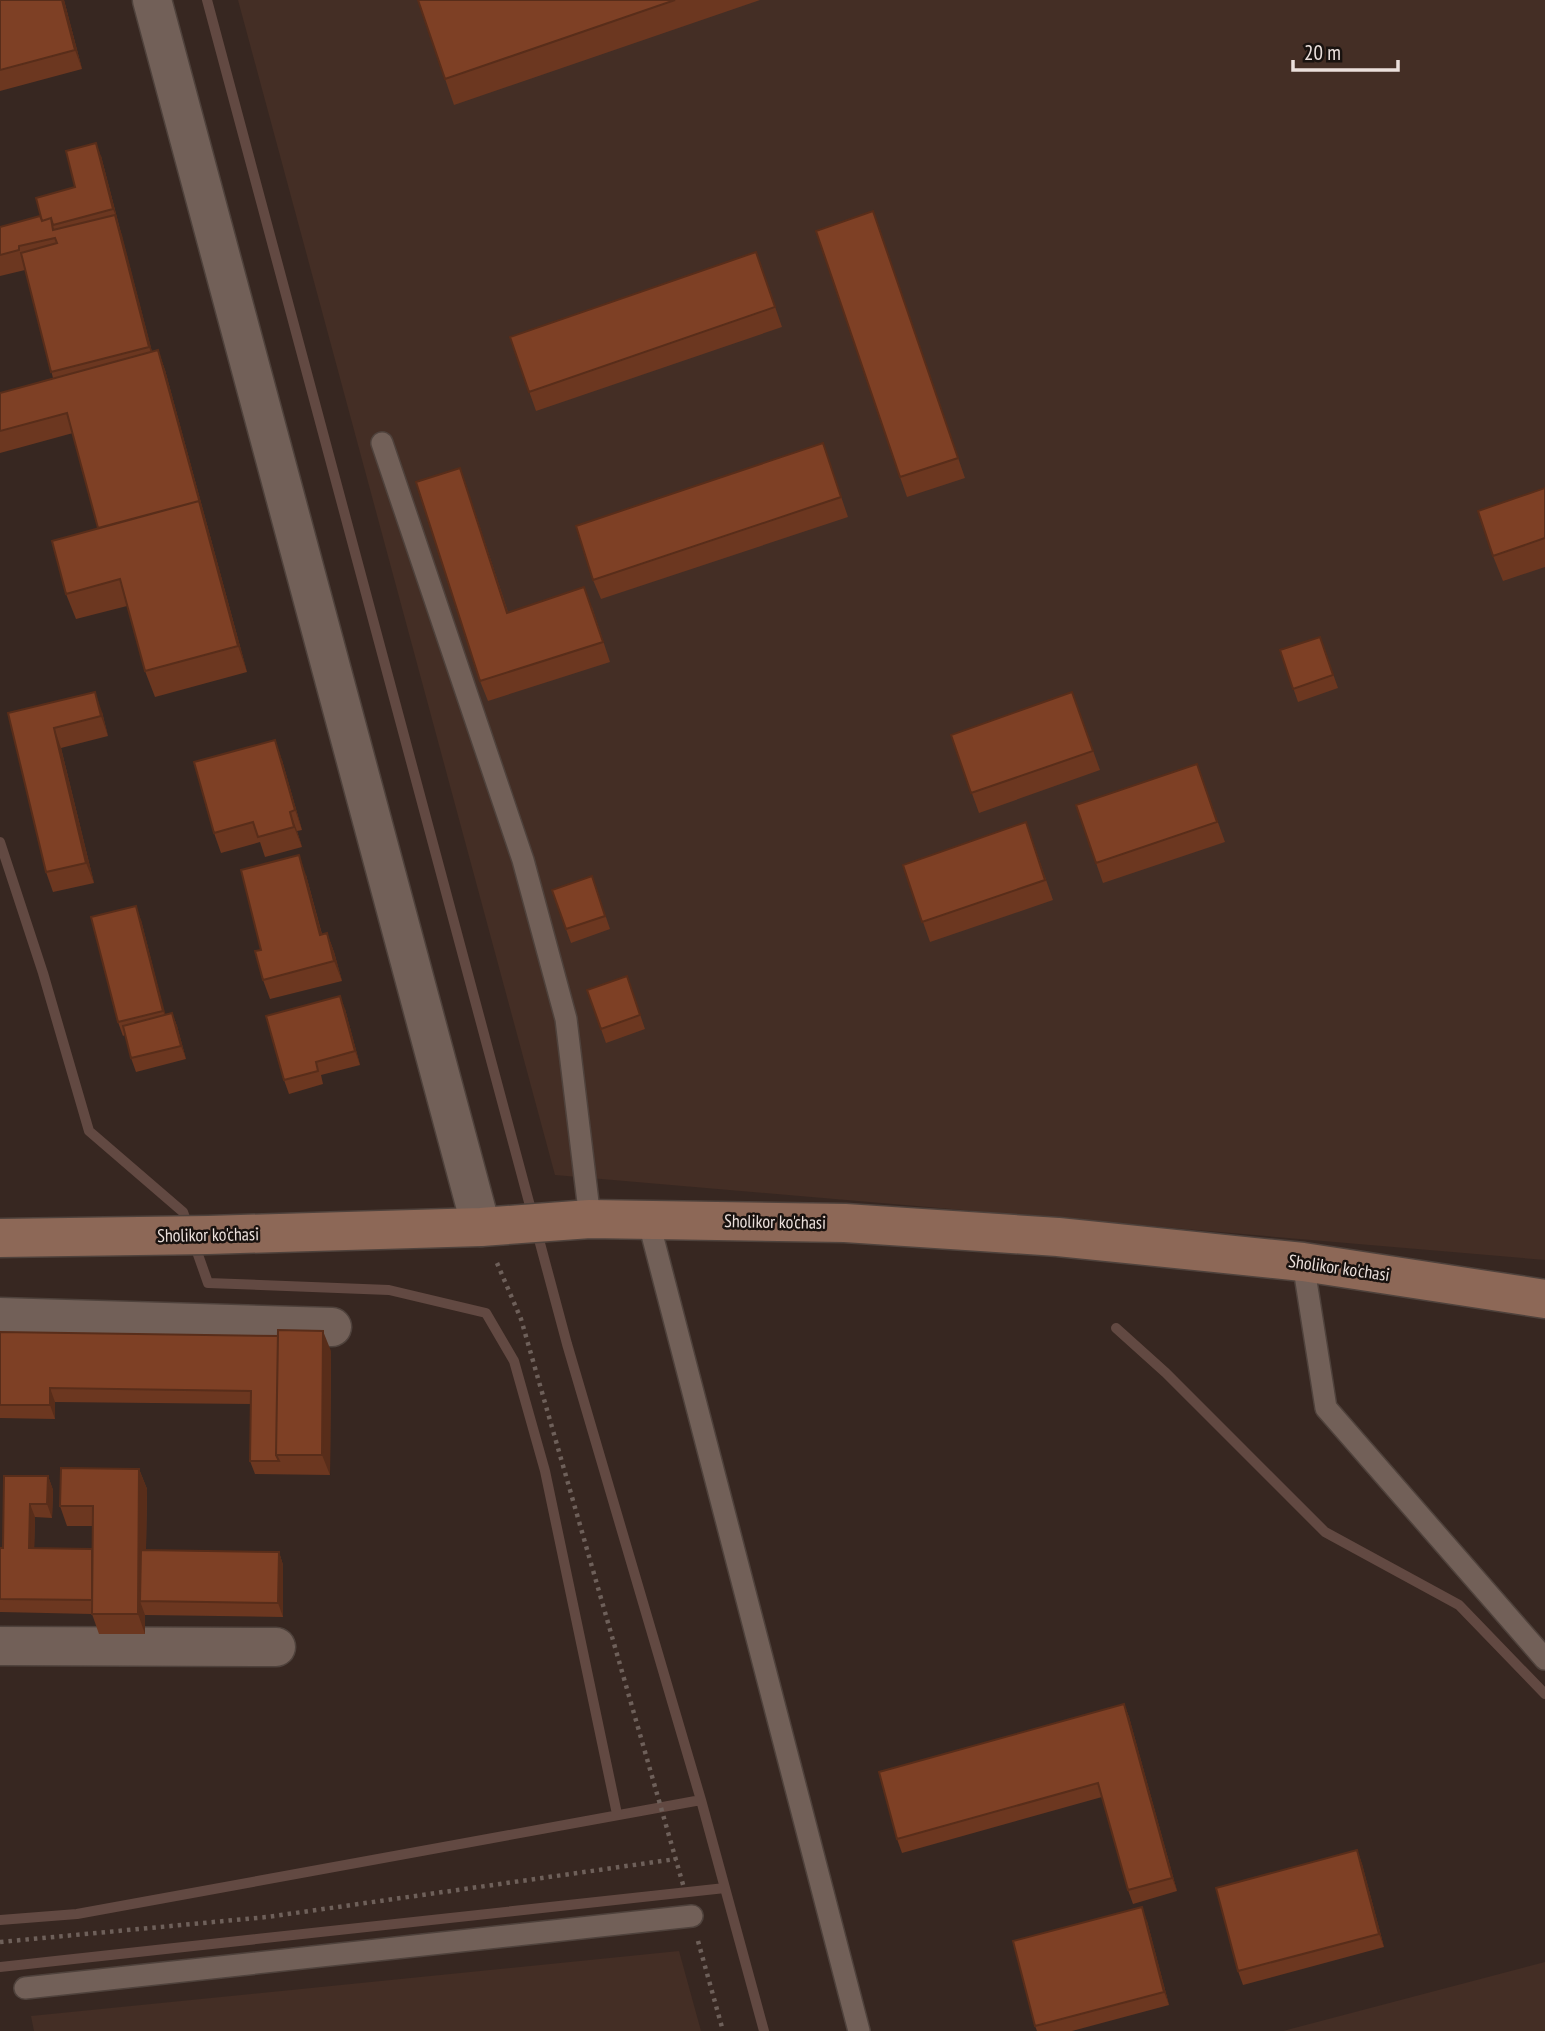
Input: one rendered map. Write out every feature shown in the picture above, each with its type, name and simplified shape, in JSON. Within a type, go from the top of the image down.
[{"type":"street","points":[[152,0],[481,1227]]},
{"type":"street","name":"Sholikor ko'chasi","points":[[0,1238],[481,1227],[590,1219],[845,1223],[1045,1236],[1303,1262],[1545,1299]]},
{"type":"street","points":[[0,1317],[332,1327]]},
{"type":"street","points":[[0,1646],[276,1647]]},
{"type":"lane","points":[[382,443],[523,860],[566,1019],[590,1219]]},
{"type":"lane","points":[[648,1219],[859,2031]]},
{"type":"lane","points":[[1303,1262],[1326,1408],[1545,1659]]},
{"type":"lane","points":[[25,1988],[692,1916]]},
{"type":"path","points":[[0,1942],[267,1917],[676,1859],[521,1319],[481,1227]]},
{"type":"path","points":[[692,1916],[723,2031]]},
{"type":"shaded area","points":[[238,0],[1545,0],[1545,1260],[555,1175]]},
{"type":"shaded area","points":[[679,1951],[701,2031],[34,2031],[31,2016]]},
{"type":"shaded area","points":[[1545,1962],[1545,2031],[1283,2031]]},
{"type":"building","points":[[0,0],[62,0],[75,50],[0,70]]},
{"type":"building","points":[[418,0],[675,0],[445,79]]},
{"type":"building","points":[[96,143],[113,209],[53,225],[51,218],[42,221],[36,198],[75,187],[66,151]]},
{"type":"building","points":[[873,211],[958,458],[900,477],[816,231]]},
{"type":"building","points":[[115,215],[149,347],[51,372],[21,253],[57,243],[55,238],[19,246],[19,250],[0,255],[0,227],[40,216],[42,221],[51,218],[53,230]]},
{"type":"building","points":[[756,252],[775,307],[529,392],[510,337]]},
{"type":"building","points":[[158,350],[201,507],[199,501],[98,528],[67,413],[0,431],[0,393]]},
{"type":"building","points":[[823,443],[841,497],[593,580],[576,526]]},
{"type":"building","points":[[460,468],[507,613],[584,587],[603,642],[480,681],[416,482]]},
{"type":"building","points":[[1545,488],[1545,538],[1493,556],[1478,511]]},
{"type":"building","points":[[199,501],[238,646],[145,671],[120,579],[66,594],[52,541]]},
{"type":"building","points":[[1320,637],[1333,675],[1293,689],[1280,650]]},
{"type":"building","points":[[95,692],[101,716],[54,728],[86,863],[46,872],[8,713]]},
{"type":"building","points":[[1072,692],[1093,751],[971,793],[951,735]]},
{"type":"building","points":[[275,740],[295,810],[290,812],[294,827],[258,837],[253,822],[214,833],[194,762]]},
{"type":"building","points":[[1197,764],[1217,822],[1096,863],[1076,805]]},
{"type":"building","points":[[1026,822],[1045,880],[922,922],[903,865]]},
{"type":"building","points":[[299,855],[320,935],[327,933],[334,961],[263,980],[255,951],[261,950],[241,870]]},
{"type":"building","points":[[592,876],[605,916],[566,929],[552,890]]},
{"type":"building","points":[[136,906],[163,1011],[118,1022],[91,917]]},
{"type":"building","points":[[627,976],[640,1015],[601,1029],[587,990]]},
{"type":"building","points":[[340,996],[355,1051],[316,1062],[318,1071],[284,1080],[266,1016]]},
{"type":"building","points":[[172,1013],[181,1046],[131,1058],[123,1026]]},
{"type":"building","points":[[278,1330],[323,1331],[322,1455],[276,1455]]},
{"type":"building","points":[[0,1332],[278,1336],[276,1455],[279,1461],[250,1461],[251,1391],[50,1388],[50,1405],[0,1405]]},
{"type":"building","points":[[61,1468],[139,1469],[138,1614],[92,1614],[93,1506],[60,1506]]},
{"type":"building","points":[[4,1476],[48,1476],[47,1504],[30,1504],[29,1548],[92,1549],[92,1600],[0,1599]]},
{"type":"building","points":[[141,1550],[279,1552],[278,1603],[140,1601]]},
{"type":"building","points":[[1124,1704],[1172,1878],[1128,1890],[1098,1783],[897,1839],[879,1772]]},
{"type":"building","points":[[1357,1850],[1379,1934],[1238,1971],[1216,1888]]},
{"type":"building","points":[[1142,1907],[1164,1992],[1035,2026],[1013,1941]]},
{"type":"waterway","points":[[207,0],[567,1344],[701,1800],[764,2031]]},
{"type":"waterway","points":[[0,842],[43,973],[89,1131],[183,1212],[208,1283],[389,1290],[486,1313],[514,1361],[545,1471],[617,1814]]},
{"type":"waterway","points":[[1116,1328],[1166,1373],[1325,1532],[1459,1605],[1545,1694]]},
{"type":"waterway","points":[[0,1920],[77,1914],[701,1800]]},
{"type":"waterway","points":[[0,1967],[725,1888]]}]
